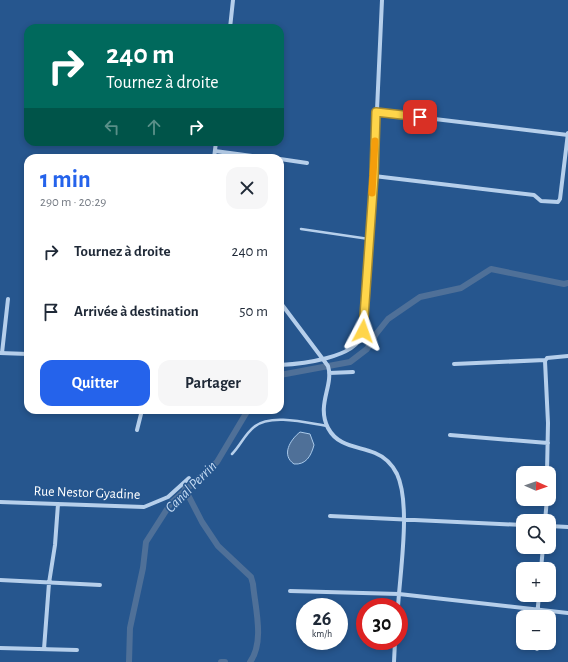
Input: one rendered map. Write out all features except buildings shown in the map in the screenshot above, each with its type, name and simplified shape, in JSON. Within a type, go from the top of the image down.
[{"type":"street","points":[[230,24],[233,0]]},
{"type":"street","points":[[284,365],[299,364],[324,359],[353,347],[361,338],[374,176],[382,0]]},
{"type":"street","points":[[374,176],[534,195],[541,201],[558,202],[560,199],[568,136],[376,112]]},
{"type":"street","points":[[215,146],[214,151],[237,154]]},
{"type":"street","points":[[284,160],[307,163]]},
{"type":"street","points":[[8,299],[1,353],[24,354]]},
{"type":"street","points":[[284,307],[328,366],[329,373],[323,413],[331,434],[340,442],[383,457],[393,468],[401,487],[404,520],[399,598]]},
{"type":"street","points":[[0,317],[6,317]]},
{"type":"street","points":[[454,364],[545,360],[568,356]]},
{"type":"street","points":[[545,360],[548,443],[547,466]]},
{"type":"street","points":[[329,373],[353,372]]},
{"type":"street","points":[[137,430],[141,414]]},
{"type":"street","points":[[450,435],[548,443]]},
{"type":"street","name":"Rue Nestor Gyadine","points":[[0,502],[144,507],[168,497],[189,478]]},
{"type":"street","points":[[44,649],[49,583],[55,545],[58,504]]},
{"type":"street","points":[[330,516],[516,525]]},
{"type":"street","points":[[556,526],[568,527]]},
{"type":"street","points":[[0,580],[100,585]]},
{"type":"street","points":[[290,591],[399,594],[568,613]]},
{"type":"street","points":[[538,602],[538,609]]},
{"type":"street","points":[[0,648],[77,650]]},
{"type":"street","points":[[394,662],[395,650]]},
{"type":"lane","points":[[301,229],[369,239]]},
{"type":"lane","points":[[232,454],[253,428],[265,422],[289,420],[327,426]]},
{"type":"water","points":[[300,432],[310,434],[314,445],[311,453],[305,461],[294,464],[288,456],[288,448],[293,439]]},
{"type":"waterway","name":"Canal Perrin","points":[[284,374],[350,362],[367,349],[376,334],[388,319],[420,297],[461,288],[491,269],[564,284],[568,283]]},
{"type":"waterway","name":"Canal Perrin","points":[[129,662],[130,628],[143,568],[146,542],[171,503],[217,462],[246,414]]},
{"type":"waterway","points":[[185,489],[202,522],[218,546],[251,577],[257,614],[258,635],[255,654],[250,662]]},
{"type":"slow traffic","points":[[372,193],[375,141]]},
{"type":"route","points":[[363,331],[374,176],[376,112],[420,117]]}]
